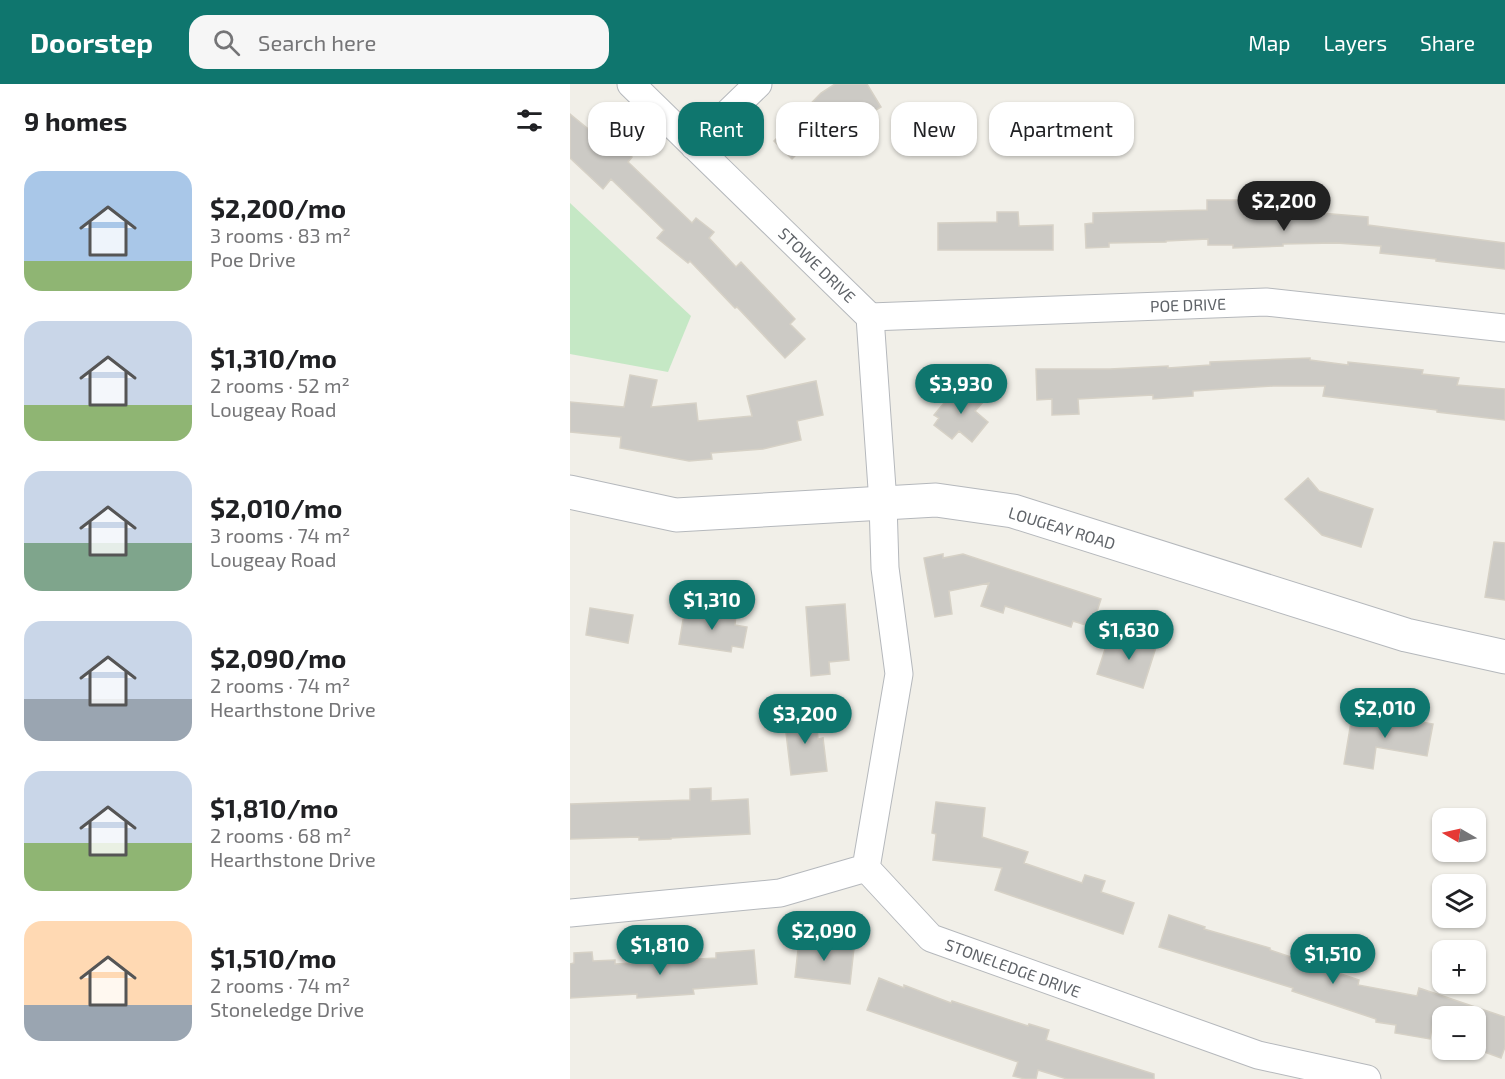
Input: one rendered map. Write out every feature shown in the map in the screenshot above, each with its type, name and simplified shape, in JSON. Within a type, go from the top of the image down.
[{"type":"street","name":"STOWE DRIVE","points":[[631,84],[678,130]]},
{"type":"street","points":[[739,102],[758,84]]},
{"type":"street","name":"STOWE DRIVE","points":[[704,156],[870,317],[883,503]]},
{"type":"street","name":"POE DRIVE","points":[[870,317],[1266,302],[1505,328]]},
{"type":"street","name":"LOUGEAY ROAD","points":[[570,492],[676,515],[936,501],[1012,511],[1406,635],[1505,657]]},
{"type":"street","points":[[570,913],[780,893],[866,868],[899,674],[885,568],[883,503]]},
{"type":"street","name":"STONELEDGE DRIVE","points":[[866,868],[931,938],[1258,1055],[1367,1079]]},
{"type":"green space","points":[[570,203],[691,316],[668,372],[570,354]]},
{"type":"building","points":[[835,84],[867,84],[878,102],[812,102]]},
{"type":"building","points":[[570,114],[588,129],[588,156],[631,156],[628,162],[692,223],[696,218],[714,232],[709,238],[736,267],[741,262],[795,319],[790,324],[805,339],[785,358],[690,261],[688,263],[657,238],[664,230],[611,179],[603,189],[570,158]]},
{"type":"building","points":[[1207,200],[1251,200],[1251,208],[1308,208],[1308,212],[1368,217],[1368,225],[1505,243],[1505,269],[1380,253],[1381,246],[1336,243],[1233,248],[1233,245],[1208,245],[1208,239],[1109,243],[1109,247],[1086,248],[1085,224],[1093,223],[1093,213],[1207,210]]},
{"type":"building","points":[[997,212],[1018,212],[1019,226],[1053,225],[1053,250],[938,250],[938,223],[997,222]]},
{"type":"building","points":[[1310,358],[1310,360],[1348,365],[1348,362],[1423,370],[1422,374],[1459,378],[1457,385],[1505,389],[1505,420],[1323,396],[1325,386],[1273,386],[1193,391],[1193,396],[1153,399],[1153,395],[1078,399],[1079,414],[1052,415],[1052,399],[1037,400],[1036,369],[1168,366],[1168,368],[1210,365],[1210,362]]},
{"type":"building","points":[[630,375],[657,380],[651,407],[696,403],[698,421],[752,416],[747,396],[816,381],[823,415],[797,421],[801,440],[763,449],[711,453],[712,459],[689,461],[620,448],[621,437],[570,432],[570,402],[624,407]]},
{"type":"building","points":[[965,386],[984,401],[975,411],[988,422],[972,442],[959,431],[952,439],[934,425],[939,418],[934,415],[953,392],[957,396]]},
{"type":"building","points":[[1308,478],[1319,491],[1373,509],[1361,547],[1322,535],[1285,499]]},
{"type":"building","points":[[1494,542],[1505,543],[1505,600],[1485,597]]},
{"type":"building","points":[[943,554],[943,558],[963,554],[1101,599],[1092,627],[1073,621],[1071,627],[1005,606],[1003,613],[981,606],[989,583],[949,591],[952,614],[935,617],[924,558]]},
{"type":"building","points":[[845,604],[849,660],[829,662],[830,674],[811,676],[806,607]]},
{"type":"building","points":[[590,608],[633,615],[628,643],[586,635]]},
{"type":"building","points":[[685,608],[736,615],[735,625],[747,627],[743,648],[732,646],[731,652],[679,644]]},
{"type":"building","points":[[1133,633],[1158,641],[1143,688],[1097,674],[1108,640],[1129,647]]},
{"type":"building","points":[[816,713],[818,739],[823,738],[827,771],[791,775],[784,716]]},
{"type":"building","points":[[1352,716],[1388,722],[1389,716],[1433,724],[1427,756],[1376,747],[1373,769],[1344,764]]},
{"type":"building","points":[[711,788],[711,801],[748,799],[750,834],[639,840],[639,837],[570,839],[570,804],[690,800],[690,789]]},
{"type":"building","points":[[936,802],[985,808],[982,837],[1028,852],[1024,863],[1082,883],[1085,875],[1105,881],[1101,892],[1134,903],[1123,934],[995,890],[1002,868],[933,860],[936,834],[932,833]]},
{"type":"building","points":[[1169,915],[1205,927],[1204,929],[1270,948],[1270,950],[1359,980],[1358,985],[1417,996],[1419,988],[1472,1006],[1432,1006],[1430,1039],[1395,1033],[1396,1025],[1376,1022],[1376,1019],[1292,991],[1293,988],[1159,947]]},
{"type":"building","points":[[799,941],[854,948],[850,984],[795,977]]},
{"type":"building","points":[[754,950],[757,984],[693,989],[694,994],[637,998],[637,994],[570,998],[570,964],[574,963],[574,953],[592,952],[593,961],[615,960],[615,964],[716,958],[716,953]]},
{"type":"building","points":[[879,978],[951,1003],[952,1001],[1028,1026],[1029,1024],[1049,1030],[1046,1040],[1154,1074],[1154,1079],[1067,1079],[1038,1070],[1036,1079],[1013,1076],[1018,1062],[867,1010]]},
{"type":"building","points":[[1486,1011],[1505,1017],[1505,1047],[1501,1058],[1486,1053]]}]
